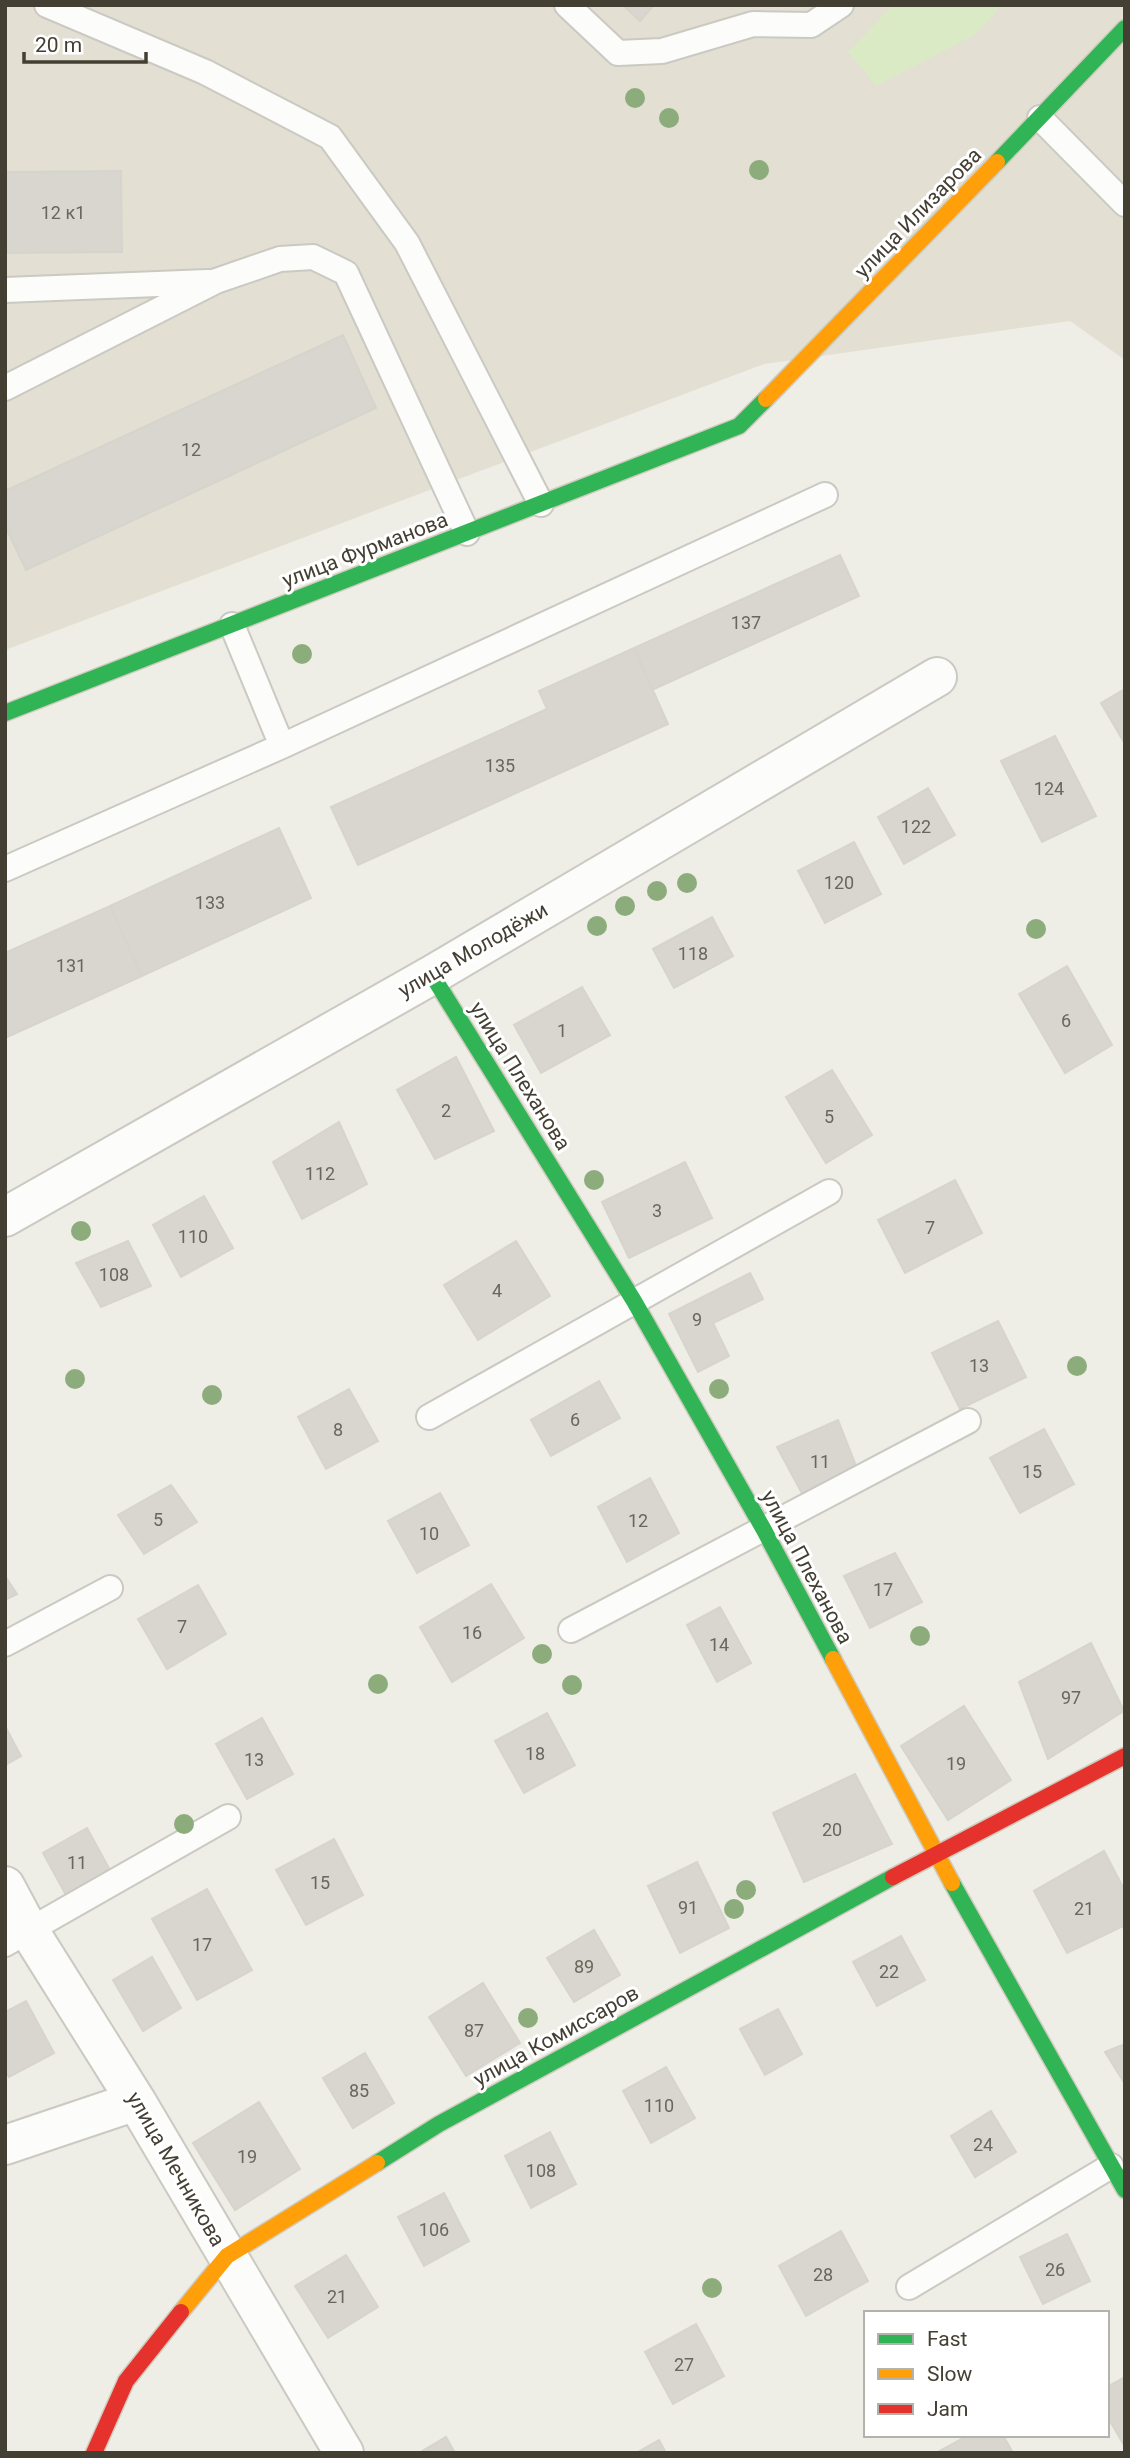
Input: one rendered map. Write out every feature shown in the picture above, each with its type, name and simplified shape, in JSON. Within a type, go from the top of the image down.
[{"type":"street","name":"улица Илизарова","points":[[739,426],[1040,118],[1125,27]]},
{"type":"street","name":"улица Фурманова","points":[[5,713],[739,426]]},
{"type":"street","name":"улица Молодёжи","points":[[5,1217],[432,975],[937,677]]},
{"type":"street","name":"улица Плеханова","points":[[432,975],[634,1301],[764,1530],[936,1854],[1125,2190]]},
{"type":"street","name":"улица Комиссаров","points":[[94,2453],[126,2381],[227,2256],[439,2124],[936,1854],[1125,1756]]},
{"type":"street","name":"улица Мечникова","points":[[5,1886],[17,1936],[136,2101],[344,2453]]},
{"type":"street","points":[[5,2145],[136,2101]]},
{"type":"lane","points":[[47,5],[205,72],[330,137],[407,243],[541,504]]},
{"type":"lane","points":[[567,5],[618,53],[662,51],[746,15],[811,25],[841,5]]},
{"type":"lane","points":[[1040,118],[1125,204]]},
{"type":"lane","points":[[5,388],[216,281],[280,260],[313,257],[346,273],[467,533]]},
{"type":"lane","points":[[5,290],[216,281]]},
{"type":"lane","points":[[5,869],[282,746],[825,495]]},
{"type":"lane","points":[[232,625],[282,746]]},
{"type":"lane","points":[[429,1417],[829,1192]]},
{"type":"lane","points":[[571,1630],[968,1421]]},
{"type":"lane","points":[[5,1644],[110,1588]]},
{"type":"lane","points":[[17,1936],[228,1818]]},
{"type":"lane","points":[[909,2287],[1111,2166]]},
{"type":"shaded area","points":[[5,5],[1125,5],[1125,360],[1070,321],[764,364],[5,650]]},
{"type":"green space","points":[[893,5],[1003,5],[976,34],[876,86],[848,52]]},
{"type":"building","points":[[623,5],[654,5],[640,21]]},
{"type":"building","points":[[121,171],[122,252],[5,253],[5,172]]},
{"type":"building","points":[[343,335],[376,408],[26,570],[5,526],[5,491]]},
{"type":"building","points":[[840,555],[859,596],[652,690],[634,648]]},
{"type":"building","points":[[634,648],[668,724],[358,865],[331,807],[547,709],[539,691]]},
{"type":"building","points":[[1125,689],[1125,744],[1101,703]]},
{"type":"building","points":[[1055,736],[1096,816],[1042,842],[1001,761]]},
{"type":"building","points":[[928,788],[955,835],[904,864],[878,817]]},
{"type":"building","points":[[279,828],[311,898],[142,976],[110,906]]},
{"type":"building","points":[[854,842],[881,894],[825,923],[798,871]]},
{"type":"building","points":[[110,906],[142,976],[5,1038],[5,953]]},
{"type":"building","points":[[712,917],[733,956],[674,988],[653,949]]},
{"type":"building","points":[[1067,966],[1112,1045],[1065,1073],[1019,994]]},
{"type":"building","points":[[582,987],[610,1035],[541,1073],[514,1025]]},
{"type":"building","points":[[456,1057],[494,1131],[435,1159],[397,1090]]},
{"type":"building","points":[[832,1070],[872,1135],[826,1163],[786,1097]]},
{"type":"building","points":[[339,1122],[367,1184],[302,1219],[273,1162]]},
{"type":"building","points":[[685,1162],[712,1218],[629,1258],[602,1202]]},
{"type":"building","points":[[955,1180],[982,1233],[905,1273],[878,1220]]},
{"type":"building","points":[[204,1196],[233,1248],[181,1277],[153,1225]]},
{"type":"building","points":[[128,1241],[151,1286],[101,1307],[76,1263]]},
{"type":"building","points":[[516,1241],[550,1296],[478,1340],[444,1285]]},
{"type":"building","points":[[750,1273],[763,1299],[713,1323],[729,1356],[698,1372],[669,1314]]},
{"type":"building","points":[[998,1321],[1026,1377],[960,1409],[932,1353]]},
{"type":"building","points":[[599,1381],[620,1418],[551,1456],[531,1420]]},
{"type":"building","points":[[349,1389],[378,1441],[326,1469],[298,1417]]},
{"type":"building","points":[[838,1420],[860,1476],[805,1499],[777,1447]]},
{"type":"building","points":[[1044,1429],[1074,1484],[1020,1513],[990,1458]]},
{"type":"building","points":[[650,1478],[679,1533],[627,1562],[598,1507]]},
{"type":"building","points":[[171,1485],[197,1522],[144,1554],[118,1515]]},
{"type":"building","points":[[440,1493],[469,1545],[417,1573],[388,1521]]},
{"type":"building","points":[[895,1553],[922,1602],[870,1628],[844,1576]]},
{"type":"building","points":[[5,1576],[17,1594],[5,1600]]},
{"type":"building","points":[[491,1584],[524,1638],[452,1682],[420,1627]]},
{"type":"building","points":[[198,1585],[226,1634],[167,1669],[138,1619]]},
{"type":"building","points":[[720,1607],[751,1663],[717,1682],[687,1625]]},
{"type":"building","points":[[1091,1643],[1124,1711],[1048,1759],[1019,1682]]},
{"type":"building","points":[[964,1706],[1011,1780],[948,1820],[901,1746]]},
{"type":"building","points":[[547,1713],[575,1765],[524,1793],[495,1741]]},
{"type":"building","points":[[262,1718],[293,1774],[247,1799],[216,1744]]},
{"type":"building","points":[[5,1726],[21,1756],[5,1765]]},
{"type":"building","points":[[855,1774],[892,1844],[804,1882],[773,1813]]},
{"type":"building","points":[[87,1828],[111,1872],[67,1897],[43,1853]]},
{"type":"building","points":[[334,1839],[363,1895],[306,1925],[276,1870]]},
{"type":"building","points":[[1104,1851],[1125,1891],[1125,1925],[1067,1953],[1034,1891]]},
{"type":"building","points":[[697,1862],[729,1928],[680,1953],[648,1886]]},
{"type":"building","points":[[207,1889],[252,1970],[197,2000],[152,1919]]},
{"type":"building","points":[[594,1930],[620,1975],[574,2002],[547,1958]]},
{"type":"building","points":[[901,1936],[925,1980],[877,2006],[853,1962]]},
{"type":"building","points":[[152,1957],[181,2008],[143,2031],[113,1980]]},
{"type":"building","points":[[483,1983],[520,2043],[466,2076],[429,2017]]},
{"type":"building","points":[[26,2001],[54,2053],[9,2077],[5,2071],[5,2012]]},
{"type":"building","points":[[778,2009],[802,2054],[765,2075],[740,2029]]},
{"type":"building","points":[[1125,2044],[1125,2084],[1105,2052]]},
{"type":"building","points":[[365,2053],[394,2103],[353,2128],[323,2078]]},
{"type":"building","points":[[666,2067],[695,2118],[651,2143],[623,2091]]},
{"type":"building","points":[[259,2102],[300,2169],[235,2210],[193,2143]]},
{"type":"building","points":[[991,2111],[1016,2152],[975,2177],[951,2136]]},
{"type":"building","points":[[550,2132],[576,2184],[531,2208],[505,2156]]},
{"type":"building","points":[[444,2193],[469,2241],[424,2266],[398,2217]]},
{"type":"building","points":[[841,2231],[868,2281],[806,2316],[779,2266]]},
{"type":"building","points":[[1067,2234],[1090,2281],[1043,2304],[1020,2257]]},
{"type":"building","points":[[346,2255],[378,2307],[328,2338],[295,2286]]},
{"type":"building","points":[[696,2324],[724,2376],[673,2404],[645,2352]]},
{"type":"building","points":[[1125,2377],[1125,2445],[1109,2419],[1109,2386]]},
{"type":"building","points":[[446,2437],[455,2453],[419,2453]]},
{"type":"building","points":[[965,2437],[1004,2437],[1013,2453],[936,2453]]},
{"type":"building","points":[[659,2440],[666,2453],[636,2453]]},
{"type":"traffic: fast","points":[[997,162],[1125,28]]},
{"type":"traffic: fast","points":[[5,713],[739,426],[766,399]]},
{"type":"traffic: fast","points":[[432,975],[634,1301],[764,1530],[833,1659]]},
{"type":"traffic: fast","points":[[377,2163],[439,2124],[893,1877]]},
{"type":"traffic: fast","points":[[952,1883],[1125,2190]]},
{"type":"traffic: slow","points":[[766,399],[997,162]]},
{"type":"traffic: slow","points":[[833,1659],[952,1883]]},
{"type":"traffic: slow","points":[[181,2312],[227,2256],[377,2163]]},
{"type":"traffic: jam","points":[[893,1877],[1125,1756]]},
{"type":"traffic: jam","points":[[94,2453],[126,2381],[181,2312]]}]
